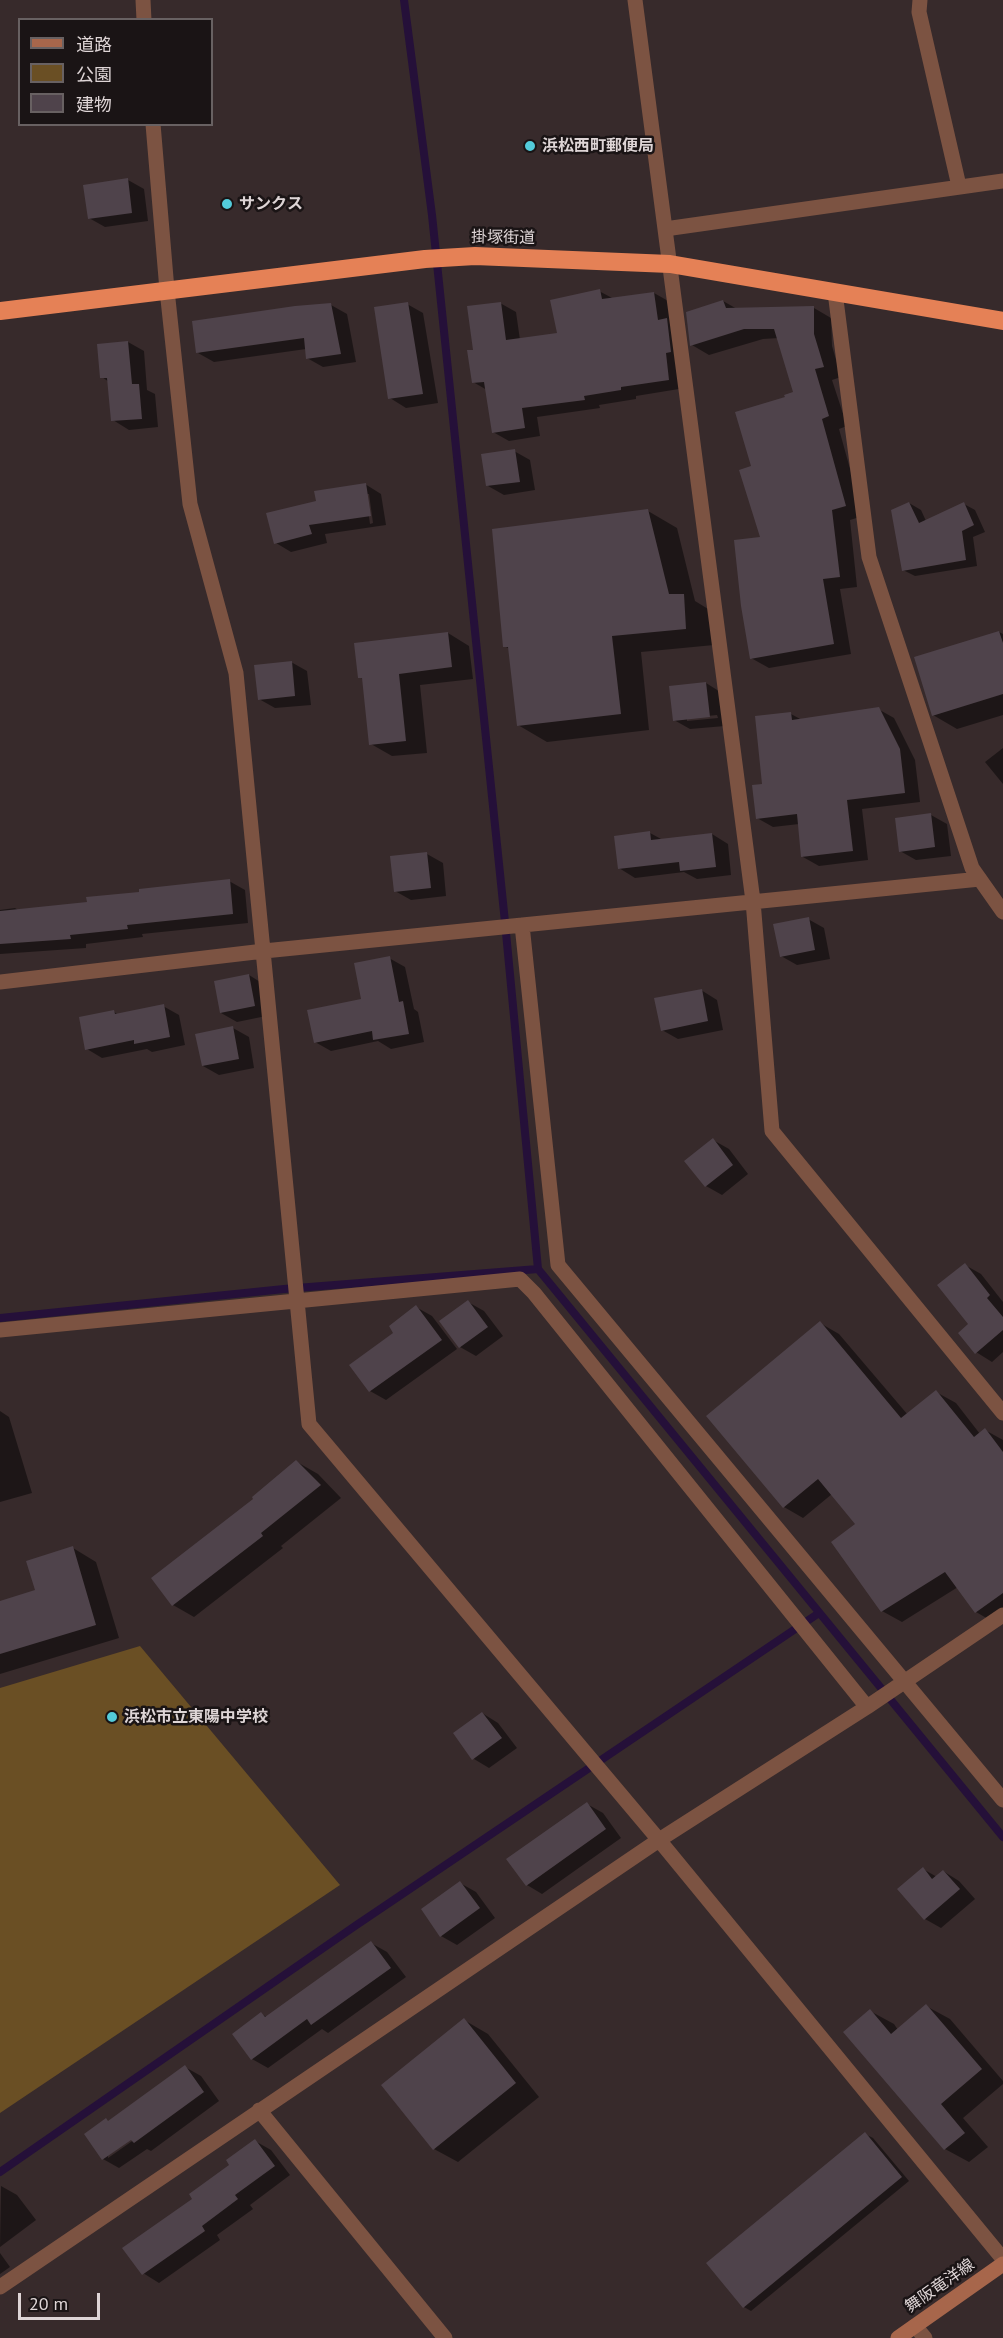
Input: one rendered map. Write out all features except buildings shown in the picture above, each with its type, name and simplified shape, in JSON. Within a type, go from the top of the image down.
[{"type":"highway","name":"掛塚街道","points":[[0,311],[424,259],[475,256],[670,264],[1003,321]]},
{"type":"main road","name":"舞阪竜洋線","points":[[898,2338],[1003,2264]]},
{"type":"street","points":[[142,0],[144,18]]},
{"type":"street","points":[[635,0],[753,902],[772,1131],[1003,1413]]},
{"type":"street","points":[[920,0],[919,12],[959,186]]},
{"type":"street","points":[[153,126],[167,290],[190,504],[236,673],[309,1424],[659,1840],[1003,2259]]},
{"type":"street","points":[[665,229],[1003,181]]},
{"type":"street","points":[[835,292],[869,557],[972,868],[980,879],[997,894],[1003,912]]},
{"type":"street","points":[[0,982],[264,951],[980,879]]},
{"type":"street","points":[[520,925],[558,1265],[1003,1800]]},
{"type":"street","points":[[0,1330],[520,1279],[534,1293],[867,1707]]},
{"type":"street","points":[[0,2287],[659,1840],[867,1707],[1003,1615]]},
{"type":"street","points":[[259,2110],[445,2338]]},
{"type":"street","points":[[915,2326],[926,2338]]},
{"type":"green space","name":"浜松市立東陽中学校","points":[[140,1646],[340,1885],[0,2113],[0,1688]]},
{"type":"waterway","points":[[404,0],[432,215],[505,922],[538,1269],[1003,1837]]},
{"type":"waterway","points":[[0,1318],[284,1289],[538,1269]]},
{"type":"waterway","points":[[0,2172],[355,1926],[819,1613]]},
{"type":"place","name":"浜松西町郵便局","points":[[530,146]]},
{"type":"place","name":"サンクス","points":[[227,204]]},
{"type":"place","name":"浜松市立東陽中学校","points":[[112,1717]]}]
